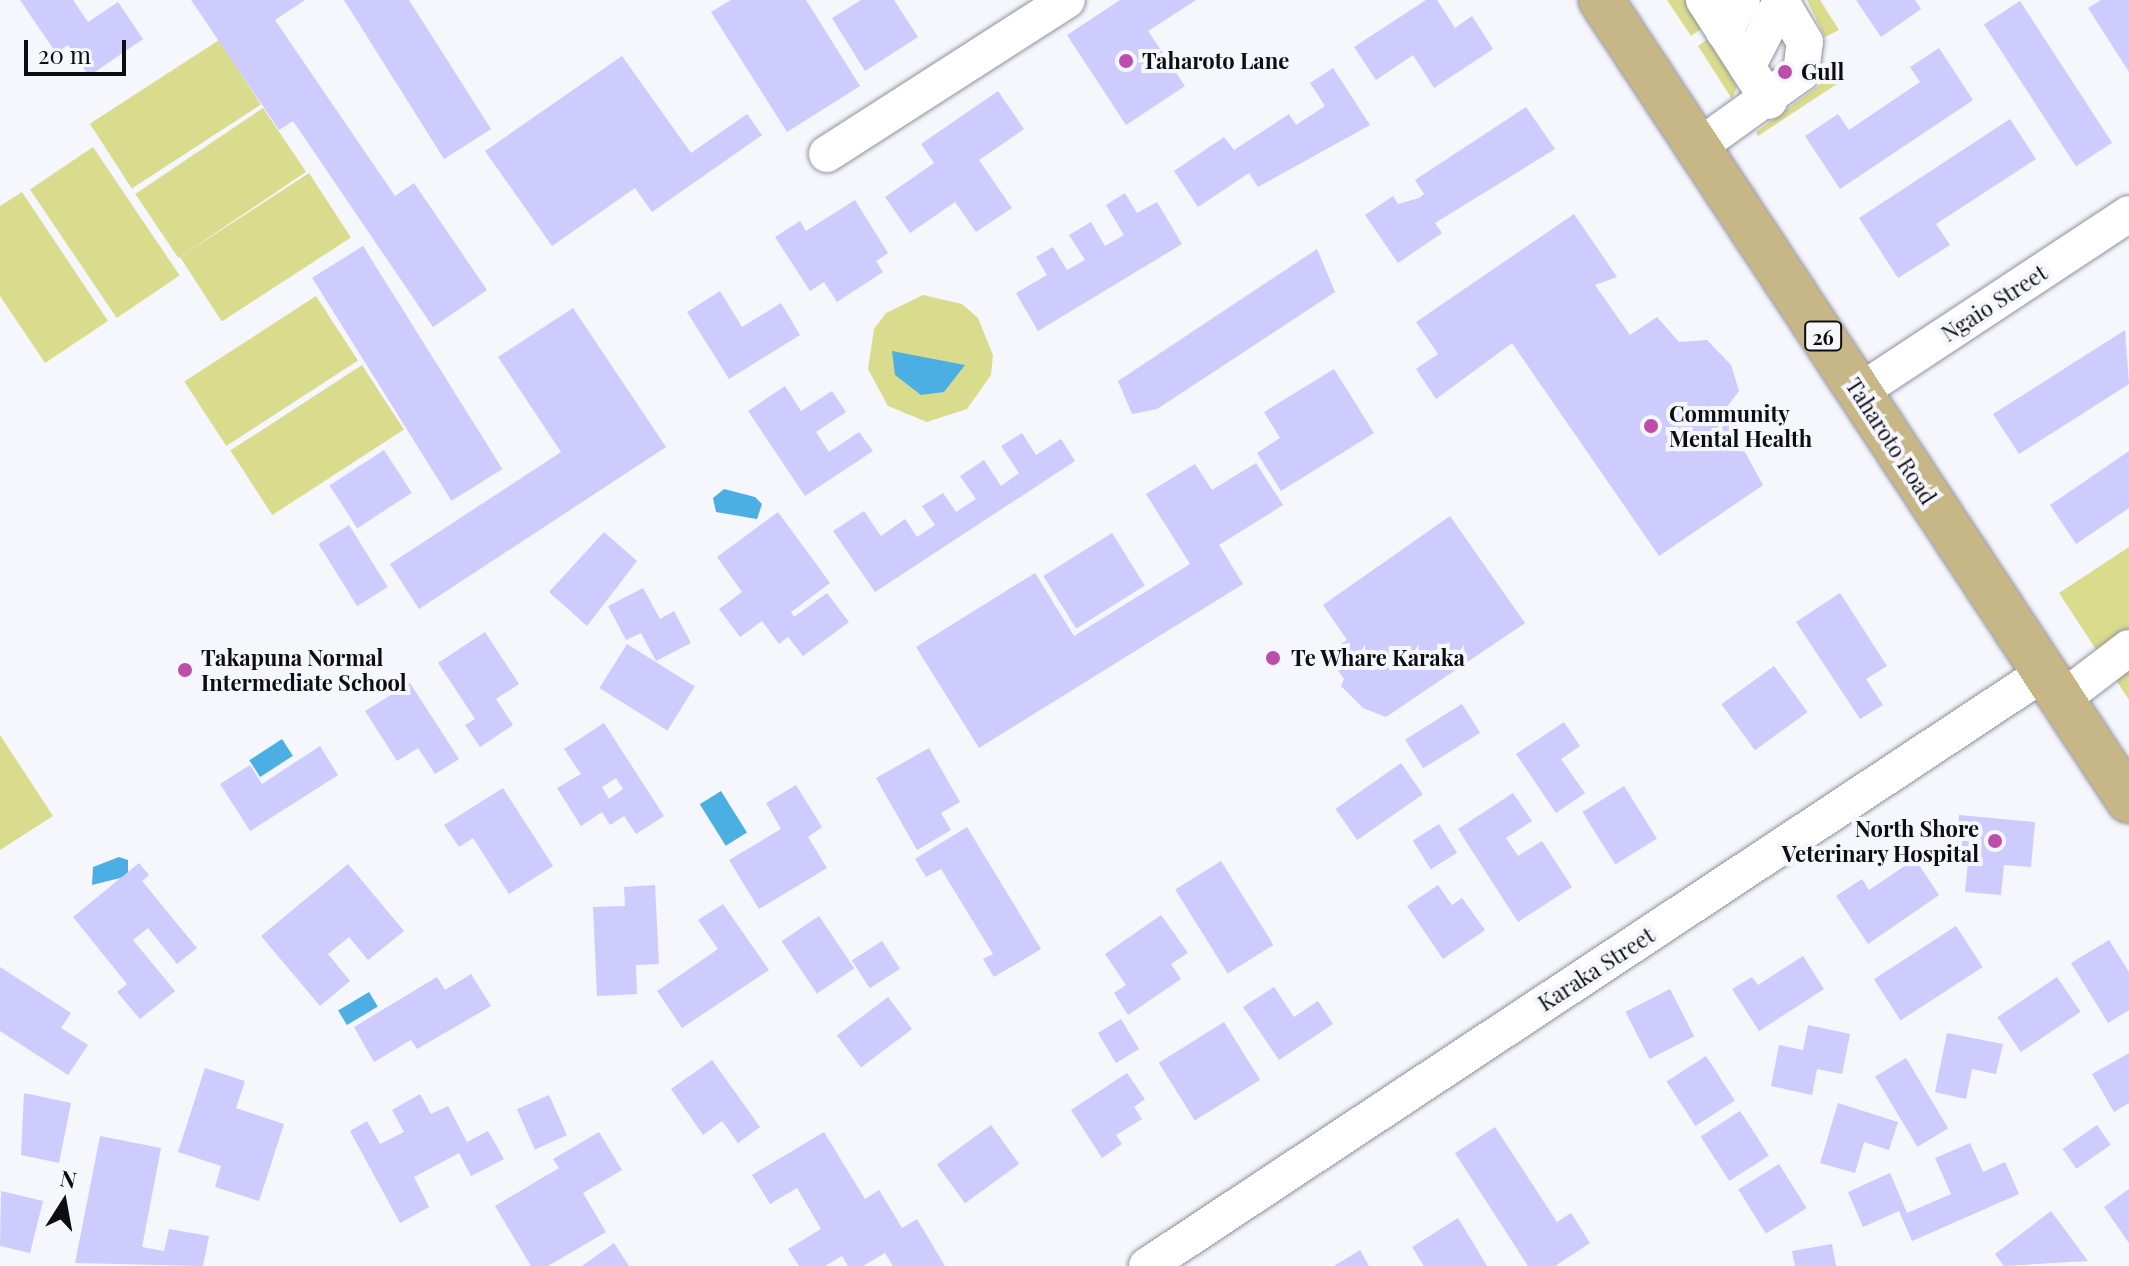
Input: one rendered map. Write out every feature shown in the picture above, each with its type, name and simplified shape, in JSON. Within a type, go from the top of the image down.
[{"type":"main road","name":"Taharoto Road","points":[[1601,0],[2129,801]]},
{"type":"street","points":[[827,154],[1067,0]]},
{"type":"street","points":[[1704,0],[1769,101]]},
{"type":"street","points":[[1724,32],[1742,0]]},
{"type":"street","points":[[1698,147],[1797,79],[1805,57],[1800,29],[1781,1],[1747,67]]},
{"type":"street","name":"Ngaio Street","points":[[1859,392],[2129,214]]},
{"type":"street","name":"Karaka Street","points":[[1147,1266],[2053,686],[2129,648]]},
{"type":"green space","points":[[1667,0],[1687,0],[1704,27],[1691,36]]},
{"type":"green space","points":[[1807,0],[1820,0],[1839,30],[1825,37]]},
{"type":"green space","points":[[1711,37],[1737,87],[1732,99],[1698,46]]},
{"type":"green space","points":[[219,40],[261,105],[132,188],[90,124]]},
{"type":"green space","points":[[1832,76],[1846,78],[1758,136],[1756,132]]},
{"type":"green space","points":[[263,108],[306,172],[178,258],[135,194]]},
{"type":"green space","points":[[93,147],[180,276],[117,318],[30,189]]},
{"type":"green space","points":[[309,173],[351,238],[222,321],[180,257]]},
{"type":"green space","points":[[22,192],[108,321],[45,363],[0,296],[0,206]]},
{"type":"green space","points":[[923,295],[962,304],[978,318],[993,355],[991,375],[967,409],[927,422],[888,406],[868,369],[874,329],[886,313]]},
{"type":"green space","points":[[316,296],[358,361],[226,446],[184,382]]},
{"type":"green space","points":[[362,365],[404,430],[272,515],[230,451]]},
{"type":"green space","points":[[2129,547],[2129,700],[2059,593]]},
{"type":"green space","points":[[0,735],[53,816],[0,850]]},
{"type":"water","points":[[892,351],[965,365],[944,392],[921,395],[895,375]]},
{"type":"water","points":[[724,489],[755,497],[762,504],[757,519],[716,512],[713,498]]},
{"type":"water","points":[[282,739],[293,756],[260,777],[249,760]]},
{"type":"water","points":[[721,791],[747,833],[726,846],[700,804]]},
{"type":"water","points":[[119,857],[128,860],[128,876],[92,885],[93,867]]},
{"type":"water","points":[[369,992],[378,1007],[347,1025],[338,1011]]},
{"type":"building","points":[[20,0],[73,0],[88,22],[118,2],[143,39],[89,76],[68,45],[56,53]]},
{"type":"building","points":[[191,0],[305,0],[275,20],[395,196],[414,183],[487,290],[433,327],[293,121],[279,130]]},
{"type":"building","points":[[344,0],[409,0],[491,129],[444,159]]},
{"type":"building","points":[[731,0],[806,0],[860,86],[787,132],[711,12]]},
{"type":"building","points":[[861,0],[894,0],[918,37],[865,71],[832,18]]},
{"type":"building","name":"Taharoto Lane","points":[[1120,0],[1196,0],[1148,31],[1185,86],[1126,125],[1067,35]]},
{"type":"building","points":[[1426,0],[1437,0],[1455,28],[1472,16],[1493,49],[1434,88],[1413,55],[1376,80],[1354,47]]},
{"type":"building","points":[[1856,0],[1915,0],[1921,9],[1881,37]]},
{"type":"building","points":[[2101,0],[2129,0],[2129,72],[2088,8]]},
{"type":"building","points":[[2020,1],[2112,143],[2076,166],[1984,24]]},
{"type":"building","points":[[1939,48],[1973,100],[1840,189],[1805,136],[1838,114],[1849,130],[1920,82],[1910,67]]},
{"type":"building","points":[[622,56],[691,153],[747,114],[762,135],[652,212],[635,188],[552,246],[485,151]]},
{"type":"building","points":[[1832,62],[1843,62],[1843,78],[1833,77]]},
{"type":"building","points":[[1333,68],[1370,125],[1258,187],[1249,173],[1198,207],[1174,171],[1224,137],[1234,150],[1289,114],[1296,125],[1325,106],[1310,83]]},
{"type":"building","points":[[998,91],[1024,129],[979,160],[1012,208],[976,232],[955,202],[910,233],[885,197],[934,163],[921,144]]},
{"type":"building","points":[[1526,107],[1555,149],[1435,223],[1442,233],[1398,263],[1365,215],[1393,196],[1398,204],[1419,198],[1424,194],[1415,180]]},
{"type":"building","points":[[2010,119],[2036,159],[1936,224],[1950,245],[1898,278],[1859,218]]},
{"type":"building","points":[[1125,193],[1137,213],[1157,202],[1182,244],[1038,331],[1016,293],[1047,275],[1036,257],[1053,247],[1067,270],[1085,260],[1069,235],[1091,222],[1105,246],[1124,235],[1106,205]]},
{"type":"building","points":[[855,200],[888,253],[876,261],[883,272],[837,302],[824,282],[810,291],[775,237],[800,221],[806,231]]},
{"type":"building","name":"Community Mental Health","points":[[1574,214],[1617,277],[1595,285],[1630,335],[1657,317],[1679,342],[1707,340],[1731,365],[1739,391],[1723,412],[1763,485],[1659,556],[1512,343],[1436,399],[1416,369],[1438,354],[1416,322]]},
{"type":"building","points":[[363,246],[502,469],[451,501],[312,278]]},
{"type":"building","points":[[1317,249],[1335,292],[1157,409],[1132,414],[1118,381]]},
{"type":"building","points":[[720,291],[742,327],[781,303],[800,335],[729,379],[687,312]]},
{"type":"building","points":[[573,308],[666,447],[419,609],[390,564],[561,452],[498,357]]},
{"type":"building","points":[[2125,330],[2129,384],[2019,454],[1993,414]]},
{"type":"building","points":[[1334,369],[1374,433],[1281,491],[1257,453],[1280,438],[1264,412]]},
{"type":"building","points":[[785,386],[801,411],[832,391],[846,412],[816,432],[829,452],[859,432],[873,451],[805,496],[748,411]]},
{"type":"building","points":[[1022,433],[1036,455],[1061,439],[1075,461],[875,592],[833,531],[864,511],[881,536],[905,519],[917,537],[935,525],[922,506],[943,493],[956,512],[976,499],[960,476],[984,460],[1001,486],[1019,473],[1001,446]]},
{"type":"building","points":[[384,450],[412,493],[357,528],[329,485]]},
{"type":"building","points":[[2129,451],[2129,508],[2076,544],[2050,505]]},
{"type":"building","points":[[1256,463],[1283,505],[1219,545],[1243,584],[979,748],[916,647],[1035,573],[1074,636],[1190,564],[1146,494],[1195,464],[1212,490]]},
{"type":"building","points":[[778,512],[830,583],[791,612],[794,617],[827,593],[849,622],[803,656],[788,637],[779,644],[762,621],[740,637],[719,609],[742,592],[717,557]]},
{"type":"building","points":[[1450,516],[1525,623],[1386,717],[1363,708],[1341,686],[1344,679],[1326,654],[1347,640],[1323,605]]},
{"type":"building","points":[[349,525],[388,587],[357,606],[318,544]]},
{"type":"building","points":[[604,532],[637,561],[587,626],[549,592]]},
{"type":"building","points":[[1112,533],[1145,586],[1076,629],[1043,576]]},
{"type":"building","points":[[643,588],[660,619],[674,611],[691,643],[656,661],[641,633],[626,640],[608,606]]},
{"type":"building","points":[[1840,593],[1887,666],[1866,679],[1883,705],[1860,719],[1796,622]]},
{"type":"building","points":[[485,632],[519,684],[496,699],[513,725],[480,747],[465,725],[475,719],[438,663]]},
{"type":"building","points":[[627,644],[695,686],[667,730],[599,688]]},
{"type":"building","points":[[1774,666],[1808,712],[1755,750],[1721,704]]},
{"type":"building","points":[[410,683],[459,759],[435,774],[418,748],[397,761],[365,711]]},
{"type":"building","points":[[1462,704],[1480,733],[1423,768],[1405,740]]},
{"type":"building","points":[[1564,722],[1580,746],[1561,759],[1585,793],[1556,813],[1516,754]]},
{"type":"building","points":[[604,723],[664,816],[636,834],[624,816],[610,825],[602,812],[581,826],[557,788],[581,774],[564,749]],"holes":[[[616,778],[623,789],[609,799],[602,787]]]},
{"type":"building","points":[[320,746],[338,775],[250,831],[220,784],[250,765],[262,784]]},
{"type":"building","points":[[929,748],[960,802],[941,813],[951,830],[917,850],[876,778]]},
{"type":"building","points":[[1401,763],[1423,794],[1357,840],[1335,809]]},
{"type":"building","points":[[796,785],[822,827],[808,837],[827,868],[759,909],[729,860],[781,829],[766,803]]},
{"type":"building","points":[[1624,786],[1657,839],[1615,865],[1582,812]]},
{"type":"building","points":[[503,788],[553,866],[509,894],[473,838],[459,847],[444,825]]},
{"type":"building","points":[[1513,793],[1532,821],[1506,838],[1518,856],[1542,841],[1572,887],[1518,922],[1458,829]]},
{"type":"building","name":"North Shore Veterinary Hospital","points":[[1959,815],[2035,822],[2031,867],[2004,865],[2001,895],[1965,892],[1968,861],[1956,860]]},
{"type":"building","points":[[1439,824],[1457,853],[1431,869],[1413,840]]},
{"type":"building","points":[[967,827],[1041,949],[994,977],[983,959],[993,954],[941,869],[926,877],[915,859]]},
{"type":"building","points":[[1915,859],[1939,895],[1868,944],[1836,896],[1862,879],[1869,890]]},
{"type":"building","points":[[1221,861],[1273,945],[1228,974],[1175,890]]},
{"type":"building","points":[[139,863],[149,875],[142,881],[197,948],[177,964],[148,928],[133,940],[175,991],[140,1019],[117,992],[127,984],[73,917]]},
{"type":"building","points":[[348,864],[404,931],[368,960],[349,937],[328,954],[350,981],[320,1006],[261,936]]},
{"type":"building","points":[[655,885],[659,964],[636,965],[637,994],[597,996],[593,907],[625,906],[624,887]]},
{"type":"building","points":[[1438,885],[1452,905],[1462,898],[1485,930],[1443,959],[1407,906]]},
{"type":"building","points":[[723,904],[769,970],[682,1028],[657,991],[718,949],[698,920]]},
{"type":"building","points":[[1161,915],[1188,953],[1171,964],[1181,979],[1128,1015],[1114,993],[1126,985],[1105,954]]},
{"type":"building","points":[[819,916],[854,968],[817,993],[782,941]]},
{"type":"building","points":[[1956,926],[1983,967],[1900,1020],[1874,979]]},
{"type":"building","points":[[2109,940],[2129,972],[2129,1010],[2108,1023],[2071,963]]},
{"type":"building","points":[[882,941],[900,969],[870,988],[852,961]]},
{"type":"building","points":[[1803,956],[1824,989],[1759,1031],[1732,989],[1752,977],[1758,985]]},
{"type":"building","points":[[0,967],[71,1013],[61,1028],[88,1045],[68,1075],[0,1031]]},
{"type":"building","points":[[471,974],[491,1006],[417,1049],[411,1040],[374,1062],[354,1027],[437,977],[445,990]]},
{"type":"building","points":[[2057,977],[2080,1012],[2021,1052],[1997,1017]]},
{"type":"building","points":[[1274,987],[1294,1017],[1318,1001],[1333,1024],[1279,1060],[1243,1007]]},
{"type":"building","points":[[1670,989],[1694,1036],[1650,1059],[1625,1012]]},
{"type":"building","points":[[888,997],[912,1029],[861,1067],[837,1036]]},
{"type":"building","points":[[1121,1019],[1139,1049],[1116,1063],[1098,1033]]},
{"type":"building","points":[[1224,1022],[1260,1080],[1195,1120],[1159,1063]]},
{"type":"building","points":[[1808,1025],[1850,1034],[1842,1074],[1817,1069],[1812,1095],[1771,1086],[1779,1045],[1803,1050]]},
{"type":"building","points":[[1947,1033],[2003,1044],[1996,1074],[1972,1069],[1966,1099],[1935,1092]]},
{"type":"building","points":[[2129,1053],[2129,1103],[2114,1112],[2092,1074]]},
{"type":"building","points":[[1706,1056],[1735,1100],[1695,1126],[1667,1082]]},
{"type":"building","points":[[1906,1058],[1948,1128],[1917,1147],[1875,1077]]},
{"type":"building","points":[[712,1060],[760,1127],[738,1143],[722,1121],[703,1135],[671,1089]]},
{"type":"building","points":[[205,1068],[245,1081],[236,1108],[284,1124],[259,1201],[215,1187],[221,1166],[178,1152]]},
{"type":"building","points":[[1127,1073],[1145,1099],[1134,1107],[1142,1119],[1116,1135],[1122,1144],[1102,1158],[1071,1110]]},
{"type":"building","points":[[24,1093],[71,1103],[59,1163],[21,1155]]},
{"type":"building","points":[[420,1094],[431,1114],[448,1106],[467,1142],[488,1131],[504,1159],[471,1176],[459,1153],[414,1177],[429,1207],[400,1223],[350,1131],[367,1121],[380,1144],[404,1132],[392,1110]]},
{"type":"building","points":[[549,1095],[567,1135],[535,1149],[517,1109]]},
{"type":"building","points":[[1838,1103],[1898,1122],[1889,1150],[1864,1142],[1855,1173],[1820,1163]]},
{"type":"building","points":[[1740,1111],[1769,1155],[1729,1181],[1701,1137]]},
{"type":"building","points":[[991,1125],[1019,1164],[965,1203],[937,1164]]},
{"type":"building","points":[[2097,1125],[2111,1145],[2076,1169],[2063,1149]]},
{"type":"building","points":[[1495,1127],[1557,1222],[1571,1213],[1590,1243],[1555,1266],[1528,1266],[1455,1153]]},
{"type":"building","points":[[599,1132],[622,1170],[583,1193],[606,1232],[548,1266],[531,1266],[495,1206],[559,1168],[553,1159]]},
{"type":"building","points":[[824,1132],[865,1199],[879,1190],[902,1228],[917,1219],[945,1266],[893,1266],[885,1253],[863,1266],[848,1266],[842,1256],[825,1266],[799,1266],[788,1249],[821,1229],[797,1188],[770,1204],[752,1175]]},
{"type":"building","points":[[100,1136],[161,1148],[142,1247],[164,1251],[169,1229],[209,1236],[203,1266],[75,1263]]},
{"type":"building","points":[[1970,1143],[1983,1172],[2005,1162],[2019,1194],[1912,1241],[1899,1211],[1863,1227],[1848,1192],[1890,1173],[1907,1213],[1951,1194],[1935,1158]]},
{"type":"building","points":[[1779,1164],[1807,1208],[1766,1234],[1738,1189]]},
{"type":"building","points":[[2129,1189],[2129,1243],[2104,1207]]},
{"type":"building","points":[[1,1191],[43,1201],[30,1253],[0,1246]]},
{"type":"building","points":[[2051,1211],[2088,1261],[2004,1266],[1995,1254]]},
{"type":"building","points":[[1458,1218],[1487,1266],[1424,1266],[1412,1247]]},
{"type":"building","points":[[614,1243],[629,1266],[582,1266]]},
{"type":"building","points":[[1832,1244],[1836,1266],[1795,1266],[1792,1251]]},
{"type":"building","points":[[1360,1250],[1369,1266],[1334,1266]]},
{"type":"place","name":"Taharoto Lane","points":[[1126,61]]},
{"type":"place","name":"Gull","points":[[1785,72]]},
{"type":"place","name":"Community Mental Health","points":[[1651,426]]},
{"type":"place","name":"Te Whare Karaka","points":[[1273,658]]},
{"type":"place","name":"Takapuna Normal Intermediate School","points":[[185,670]]},
{"type":"place","name":"North Shore Veterinary Hospital","points":[[1995,841]]}]
